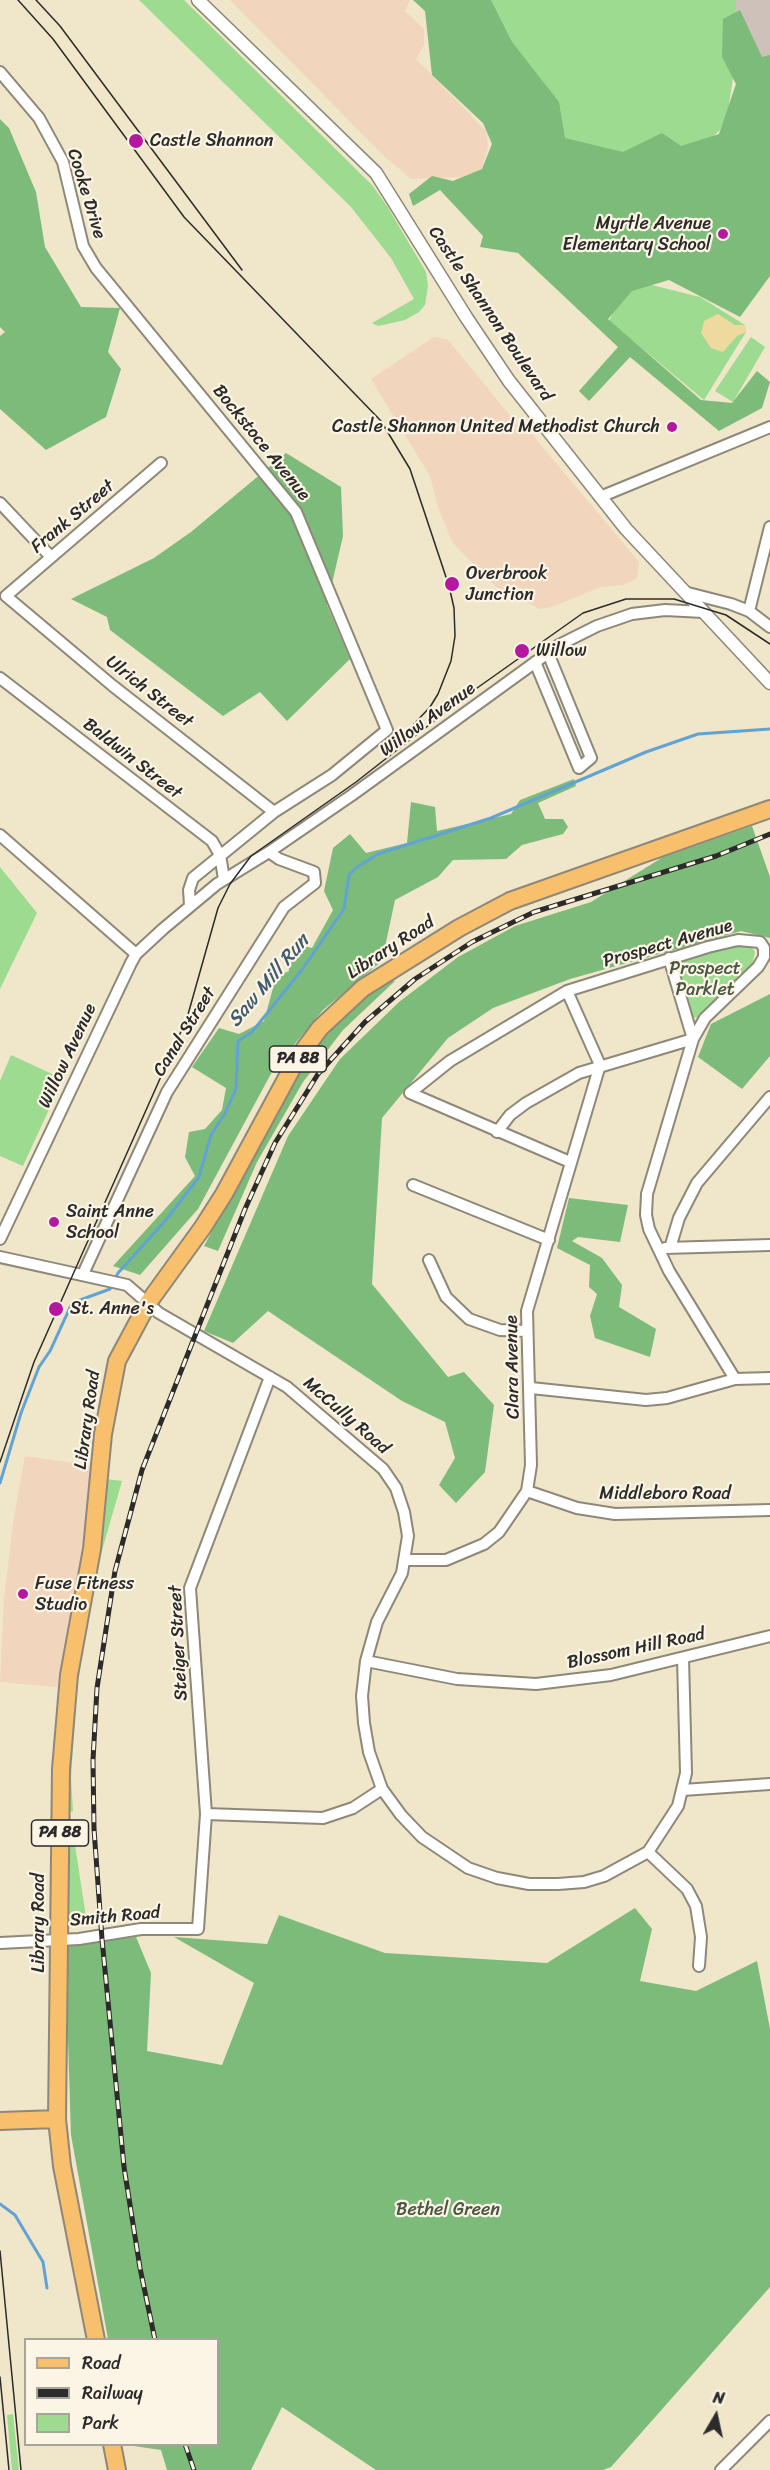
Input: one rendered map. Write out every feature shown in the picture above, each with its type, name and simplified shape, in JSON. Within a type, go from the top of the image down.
[{"type":"main road","name":"Library Road","points":[[96,2338],[62,2166],[57,2119],[61,1769],[69,1675],[92,1549],[109,1393],[117,1361],[148,1303],[219,1202],[297,1059],[320,1028],[363,988],[440,939],[510,902],[770,809]]},
{"type":"main road","points":[[0,2121],[57,2119]]},
{"type":"main road","points":[[112,2446],[117,2470]]},
{"type":"street","name":"Castle Shannon Boulevard","points":[[198,0],[376,173],[498,365],[626,529],[770,683]]},
{"type":"street","name":"Cooke Drive","points":[[0,72],[39,118],[63,162],[82,246],[96,268]]},
{"type":"street","name":"Bockstoce Avenue","points":[[96,268],[296,512],[387,730]]},
{"type":"street","points":[[600,497],[770,428]]},
{"type":"street","name":"Frank Street","points":[[6,596],[161,463]]},
{"type":"street","points":[[0,503],[51,557]]},
{"type":"street","points":[[749,612],[770,527]]},
{"type":"street","points":[[688,593],[719,599],[749,612],[770,627]]},
{"type":"street","name":"Ulrich Street","points":[[6,596],[113,686],[274,812]]},
{"type":"street","name":"Willow Avenue","points":[[0,1239],[136,954],[190,905],[224,879],[269,852],[548,653],[597,626],[625,616],[665,610],[704,612]]},
{"type":"street","points":[[535,662],[579,768],[591,758],[548,653]]},
{"type":"street","name":"Baldwin Street","points":[[0,678],[212,841],[220,855]]},
{"type":"street","name":"Willow Avenue","points":[[190,905],[189,890],[193,878],[274,812],[332,775],[387,730]]},
{"type":"street","points":[[0,835],[136,954]]},
{"type":"street","name":"Canal Street","points":[[83,1274],[167,1092],[284,907],[315,883],[315,874],[310,869],[279,859],[269,852]]},
{"type":"street","points":[[220,855],[224,879]]},
{"type":"street","name":"Prospect Avenue","points":[[497,1132],[410,1094],[450,1061],[567,991],[669,958],[738,940],[753,939],[760,942],[764,948],[764,957],[758,967],[705,1018],[693,1039],[647,1194],[646,1215],[657,1248],[735,1379]]},
{"type":"street","points":[[570,1162],[497,1132],[510,1115],[526,1103],[579,1073],[693,1039],[669,958]]},
{"type":"street","points":[[567,991],[600,1065]]},
{"type":"street","name":"Clara Avenue","points":[[406,1560],[446,1560],[484,1544],[499,1532],[527,1491],[531,1465],[531,1388],[526,1331],[530,1298],[600,1065]]},
{"type":"street","points":[[670,1248],[679,1218],[697,1183],[764,1110],[770,1097]]},
{"type":"street","points":[[413,1185],[549,1240]]},
{"type":"street","points":[[657,1248],[770,1245]]},
{"type":"street","points":[[0,1257],[83,1274]]},
{"type":"street","points":[[429,1260],[446,1297],[470,1319],[500,1330],[526,1331]]},
{"type":"street","name":"McCully Road","points":[[83,1274],[127,1285],[187,1331],[220,1346],[288,1387],[383,1469],[396,1488],[404,1512],[408,1536],[406,1560],[377,1622],[366,1661],[363,1723],[374,1771],[382,1790],[422,1837],[468,1868],[497,1878],[529,1884],[584,1882],[604,1876],[648,1852],[678,1806],[683,1790],[687,1751],[683,1658]]},
{"type":"street","name":"Steiger Street","points":[[198,1929],[206,1814],[190,1587],[192,1576],[270,1377]]},
{"type":"street","points":[[531,1388],[646,1400],[668,1398],[735,1379],[770,1378]]},
{"type":"street","name":"Middleboro Road","points":[[527,1491],[577,1508],[615,1514],[770,1510]]},
{"type":"street","name":"Blossom Hill Road","points":[[366,1661],[457,1679],[536,1684],[611,1675],[770,1636]]},
{"type":"street","points":[[683,1790],[770,1784]]},
{"type":"street","points":[[206,1814],[323,1818],[353,1808],[382,1790]]},
{"type":"street","points":[[648,1852],[687,1889],[696,1906],[701,1937],[699,1966]]},
{"type":"street","name":"Smith Road","points":[[0,1943],[79,1939],[141,1929],[198,1929]]},
{"type":"street","points":[[721,2470],[770,2421]]},
{"type":"shaded area","points":[[230,0],[410,0],[405,11],[424,29],[424,45],[416,59],[486,131],[488,146],[482,169],[467,177],[411,179],[383,155]]},
{"type":"shaded area","points":[[736,0],[770,0],[770,62],[735,64]]},
{"type":"shaded area","points":[[434,337],[447,339],[522,430],[531,433],[639,562],[637,578],[624,585],[601,587],[552,607],[540,609],[496,587],[452,542],[438,507],[430,476],[371,379]]},
{"type":"shaded area","points":[[25,1456],[94,1466],[81,1567],[57,1687],[0,1682],[4,1600],[13,1523]]},
{"type":"green space","points":[[139,0],[184,0],[372,185],[426,272],[428,286],[425,305],[419,312],[405,320],[378,326],[372,323],[414,299],[391,258],[351,207]]},
{"type":"green space","points":[[413,0],[491,0],[512,42],[559,102],[565,138],[623,152],[662,133],[681,146],[719,134],[736,84],[722,57],[723,19],[740,10],[762,57],[770,55],[770,276],[740,317],[669,280],[632,291],[608,319],[701,400],[732,403],[757,371],[770,382],[762,408],[719,431],[630,357],[589,401],[579,391],[618,347],[518,253],[480,247],[483,236],[440,190],[413,206],[409,194],[432,176],[453,181],[482,169],[492,144],[483,123],[432,75],[425,11]]},
{"type":"green space","points":[[458,0],[736,0],[735,65],[728,111],[720,130],[705,144],[624,157],[562,141]]},
{"type":"green space","points":[[0,119],[9,128],[36,192],[45,247],[81,307],[120,308],[108,352],[121,369],[106,417],[46,450],[0,409],[0,336],[5,332],[0,327]]},
{"type":"green space","points":[[640,282],[700,297],[745,325],[746,332],[704,400],[609,321],[621,295]]},
{"type":"green space","points":[[751,337],[765,347],[733,402],[715,391]]},
{"type":"green space","points":[[286,453],[341,487],[343,536],[327,605],[350,659],[287,721],[260,692],[223,716],[110,630],[107,617],[71,599],[154,558],[191,532]]},
{"type":"green space","points":[[574,779],[576,786],[538,803],[545,819],[563,819],[568,827],[563,834],[522,845],[506,859],[453,860],[438,877],[395,900],[382,961],[323,1010],[273,1070],[198,1209],[140,1275],[113,1266],[195,1176],[185,1157],[189,1132],[205,1129],[222,1110],[226,1088],[192,1067],[219,1028],[239,1034],[264,1021],[276,977],[289,971],[288,956],[296,944],[312,948],[333,910],[324,891],[333,848],[350,834],[366,853],[407,843],[411,802],[435,807],[437,831],[511,814],[520,800]]},
{"type":"green space","points":[[752,826],[770,877],[770,938],[741,931],[570,979],[493,1008],[448,1038],[382,1118],[372,1284],[448,1377],[464,1372],[494,1405],[485,1472],[456,1503],[439,1485],[455,1458],[445,1422],[402,1401],[268,1311],[233,1343],[204,1331],[288,1136],[340,1059],[399,1002],[458,957],[515,926],[591,902],[663,857]]},
{"type":"green space","points":[[0,867],[37,913],[0,989]]},
{"type":"green space","name":"Prospect Parklet","points":[[751,946],[755,952],[752,966],[701,1018],[692,1017],[674,962],[721,948]]},
{"type":"green space","points":[[387,979],[395,981],[343,1030],[303,1082],[257,1162],[218,1251],[204,1246],[283,1098],[323,1036]]},
{"type":"green space","points":[[770,994],[770,1056],[742,1089],[698,1057],[711,1024]]},
{"type":"green space","points":[[11,1055],[63,1079],[23,1166],[0,1156],[0,1081]]},
{"type":"green space","points":[[569,1198],[628,1205],[620,1242],[578,1237],[572,1241],[602,1258],[622,1285],[619,1307],[656,1329],[650,1357],[595,1338],[590,1316],[597,1294],[589,1287],[590,1265],[557,1248]]},
{"type":"green space","points":[[106,1479],[122,1481],[99,1561],[86,1623],[77,1689],[71,1778],[73,1811],[70,1812],[87,1924],[69,1923],[66,1798],[72,1690]]},
{"type":"green space","name":"Bethel Green","points":[[635,1908],[652,1929],[640,1981],[696,1991],[757,1961],[770,2029],[770,2287],[611,2467],[603,2470],[376,2470],[282,2407],[251,2470],[167,2470],[161,2450],[134,2446],[219,2446],[219,2338],[108,2338],[71,2135],[65,1945],[136,1937],[151,1973],[147,2051],[222,2065],[254,1983],[174,1937],[267,1944],[279,1915],[385,1953],[547,1963]]},
{"type":"green space","points":[[13,2414],[19,2470],[12,2470],[7,2415]]},
{"type":"sand","points":[[718,314],[735,325],[745,325],[746,332],[737,336],[723,352],[711,348],[701,333],[704,321]]},
{"type":"waterway","name":"Saw Mill Run","points":[[0,1483],[21,1413],[39,1367],[50,1351],[72,1303],[110,1289],[118,1273],[165,1221],[199,1177],[211,1135],[236,1089],[238,1041],[252,1032],[301,971],[344,909],[349,875],[356,868],[378,854],[491,818],[646,752],[698,734],[770,729]]},
{"type":"waterway","name":"Saw Mill Run","points":[[0,2204],[15,2215],[43,2262],[47,2288]]},
{"type":"tram line","points":[[18,0],[53,39],[184,217],[381,421],[410,469],[449,586],[454,608],[455,636],[451,661],[438,694],[430,707],[399,740]]},
{"type":"tram line","points":[[36,0],[60,26],[242,270]]},
{"type":"tram line","points":[[0,1462],[34,1362],[187,1018],[218,908],[230,884],[251,856],[356,782],[470,693],[583,613],[626,599],[674,599],[726,615],[770,644]]},
{"type":"tram line","points":[[0,2251],[21,2470]]},
{"type":"tram line","points":[[0,2377],[9,2470]]},
{"type":"railway","points":[[155,2338],[140,2268],[124,2167],[102,1939],[94,1829],[93,1760],[97,1688],[115,1571],[142,1470],[245,1209],[275,1143],[318,1074],[365,1022],[415,979],[472,942],[534,912],[716,856],[770,834]]},
{"type":"railway","points":[[186,2446],[194,2470]]},
{"type":"place","name":"Castle Shannon","points":[[136,141]]},
{"type":"place","name":"Myrtle Avenue Elementary School","points":[[723,234]]},
{"type":"place","name":"Castle Shannon United Methodist Church","points":[[672,427]]},
{"type":"place","name":"Overbrook Junction","points":[[452,584]]},
{"type":"place","name":"Willow","points":[[522,651]]},
{"type":"place","name":"Saint Anne School","points":[[54,1222]]},
{"type":"place","name":"St. Anne's","points":[[56,1309]]},
{"type":"place","name":"Fuse Fitness Studio","points":[[23,1594]]}]
